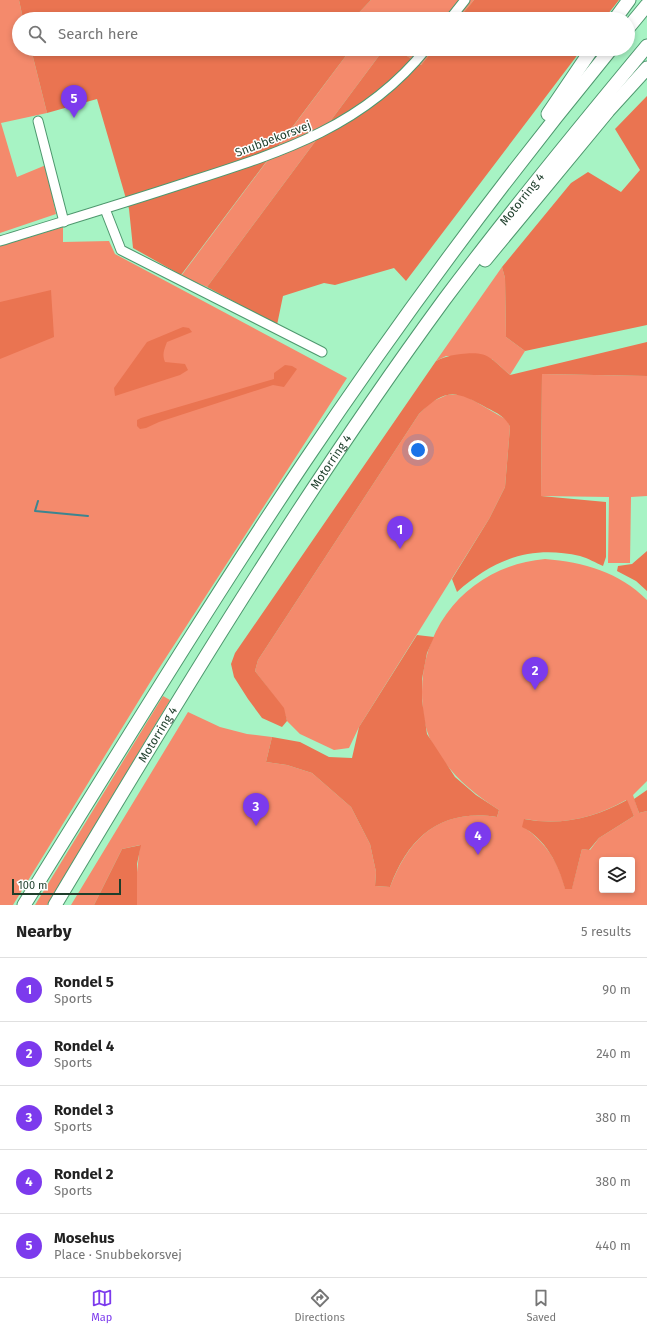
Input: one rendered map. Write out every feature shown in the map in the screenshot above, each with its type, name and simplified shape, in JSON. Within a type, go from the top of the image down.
[{"type":"highway","points":[[620,12],[629,0]]},
{"type":"highway","points":[[635,20],[647,5]]},
{"type":"highway","name":"Motorring 4","points":[[55,905],[207,653],[320,478],[390,376],[494,234],[647,46]]},
{"type":"highway","points":[[484,209],[587,56]]},
{"type":"highway","name":"Motorring 4","points":[[24,905],[214,601],[299,470],[385,346],[484,209],[605,56]]},
{"type":"highway","points":[[390,376],[443,316],[500,241],[608,111],[647,68]]},
{"type":"street","points":[[456,12],[465,0]]},
{"type":"street","name":"Snubbekorsvej","points":[[0,241],[105,209],[296,145],[328,130],[359,111],[387,89],[420,56]]},
{"type":"street","points":[[38,122],[64,222]]},
{"type":"street","points":[[105,209],[121,250],[322,352]]},
{"type":"shaded area","points":[[0,0],[19,0],[22,12],[12,12],[12,56],[33,56],[47,113],[1,123],[17,177],[46,165],[56,214],[0,233]]},
{"type":"shaded area","points":[[19,0],[371,0],[360,12],[22,12]]},
{"type":"shaded area","points":[[371,0],[474,0],[464,12],[360,12]]},
{"type":"shaded area","points":[[474,0],[619,0],[610,12],[464,12]]},
{"type":"shaded area","points":[[33,56],[346,56],[181,275],[133,248],[129,209],[97,99],[47,113]]},
{"type":"shaded area","points":[[346,56],[379,56],[207,287],[181,276]]},
{"type":"shaded area","points":[[379,56],[407,56],[421,65],[428,56],[577,56],[406,281],[394,268],[335,285],[324,283],[283,296],[277,325],[207,287]]},
{"type":"shaded area","points":[[407,56],[428,56],[421,65]]},
{"type":"shaded area","points":[[647,96],[647,325],[525,351],[506,337],[505,278],[502,267],[571,183],[588,172],[621,192],[640,170],[615,129]]},
{"type":"shaded area","points":[[63,227],[63,242],[109,241],[115,254],[347,378],[154,676],[13,905],[0,905],[0,246]]},
{"type":"shaded area","points":[[502,267],[505,278],[506,337],[525,351],[510,375],[492,359],[446,356],[436,361]]},
{"type":"shaded area","points":[[51,290],[54,337],[0,359],[0,302]]},
{"type":"shaded area","points":[[183,327],[189,328],[192,332],[167,342],[164,350],[164,357],[165,362],[185,364],[188,370],[180,375],[115,396],[114,388],[147,342]]},
{"type":"shaded area","points":[[647,342],[647,376],[542,374],[541,496],[606,502],[606,557],[603,566],[580,556],[562,553],[545,552],[529,554],[499,563],[485,571],[457,592],[452,579],[489,519],[505,487],[510,427],[501,416],[468,398],[452,394],[437,399],[419,414],[258,660],[255,671],[284,708],[287,721],[282,727],[262,718],[234,677],[231,664],[235,653],[436,361],[445,357],[470,353],[484,355],[493,360],[510,375]]},
{"type":"shaded area","points":[[285,365],[292,366],[297,369],[284,387],[273,385],[159,422],[146,428],[140,429],[137,426],[137,420],[141,418],[274,379],[274,373]]},
{"type":"shaded area","points":[[542,374],[647,376],[647,496],[631,497],[630,563],[608,563],[609,497],[541,496]]},
{"type":"shaded area","points":[[447,395],[464,395],[507,420],[510,427],[505,487],[489,519],[359,727],[349,748],[334,750],[300,734],[287,721],[283,708],[255,671],[258,660],[419,414],[431,402]]},
{"type":"shaded area","points":[[647,551],[647,591],[636,581],[617,571],[618,566],[632,564]]},
{"type":"shaded area","points":[[545,559],[559,560],[600,570],[625,582],[647,600],[647,781],[633,795],[639,813],[647,811],[647,905],[137,905],[136,881],[140,845],[122,849],[94,905],[71,905],[188,712],[220,727],[247,734],[272,737],[266,762],[287,765],[312,773],[351,807],[370,844],[376,872],[375,886],[390,887],[407,853],[418,840],[443,822],[459,817],[497,817],[499,810],[462,782],[440,756],[427,732],[422,705],[424,666],[431,642],[442,620],[457,601],[475,585],[496,572],[519,564]],"holes":[[[626,800],[634,816],[599,838],[590,850],[582,849],[572,888],[565,888],[559,870],[551,854],[539,840],[525,828],[525,819],[552,822],[577,819],[602,812]]]},
{"type":"shaded area","points":[[417,635],[434,637],[427,653],[422,679],[422,701],[427,734],[455,777],[476,795],[499,810],[497,817],[459,817],[444,822],[430,830],[417,840],[407,853],[390,887],[375,886],[376,872],[370,844],[351,807],[312,773],[287,765],[266,762],[272,737],[300,742],[329,757],[352,758],[359,727]]},
{"type":"shaded area","points":[[163,696],[170,700],[47,905],[35,905]]},
{"type":"shaded area","points":[[647,790],[647,811],[639,813],[634,799]]},
{"type":"shaded area","points":[[627,800],[634,816],[599,838],[589,850],[582,849],[572,889],[565,889],[559,871],[550,853],[538,838],[522,827],[524,819],[551,822],[577,819],[603,812]]},
{"type":"shaded area","points":[[141,845],[137,864],[137,905],[94,905],[122,849]]},
{"type":"waterway","points":[[38,501],[35,511],[88,516]]},
{"type":"place","name":"Mosehus","points":[[74,118]]},
{"type":"place","name":"Rondel 5","points":[[400,549]]},
{"type":"place","name":"Rondel 4","points":[[535,690]]},
{"type":"place","name":"Rondel 3","points":[[256,826]]},
{"type":"place","name":"Rondel 2","points":[[478,855]]}]
